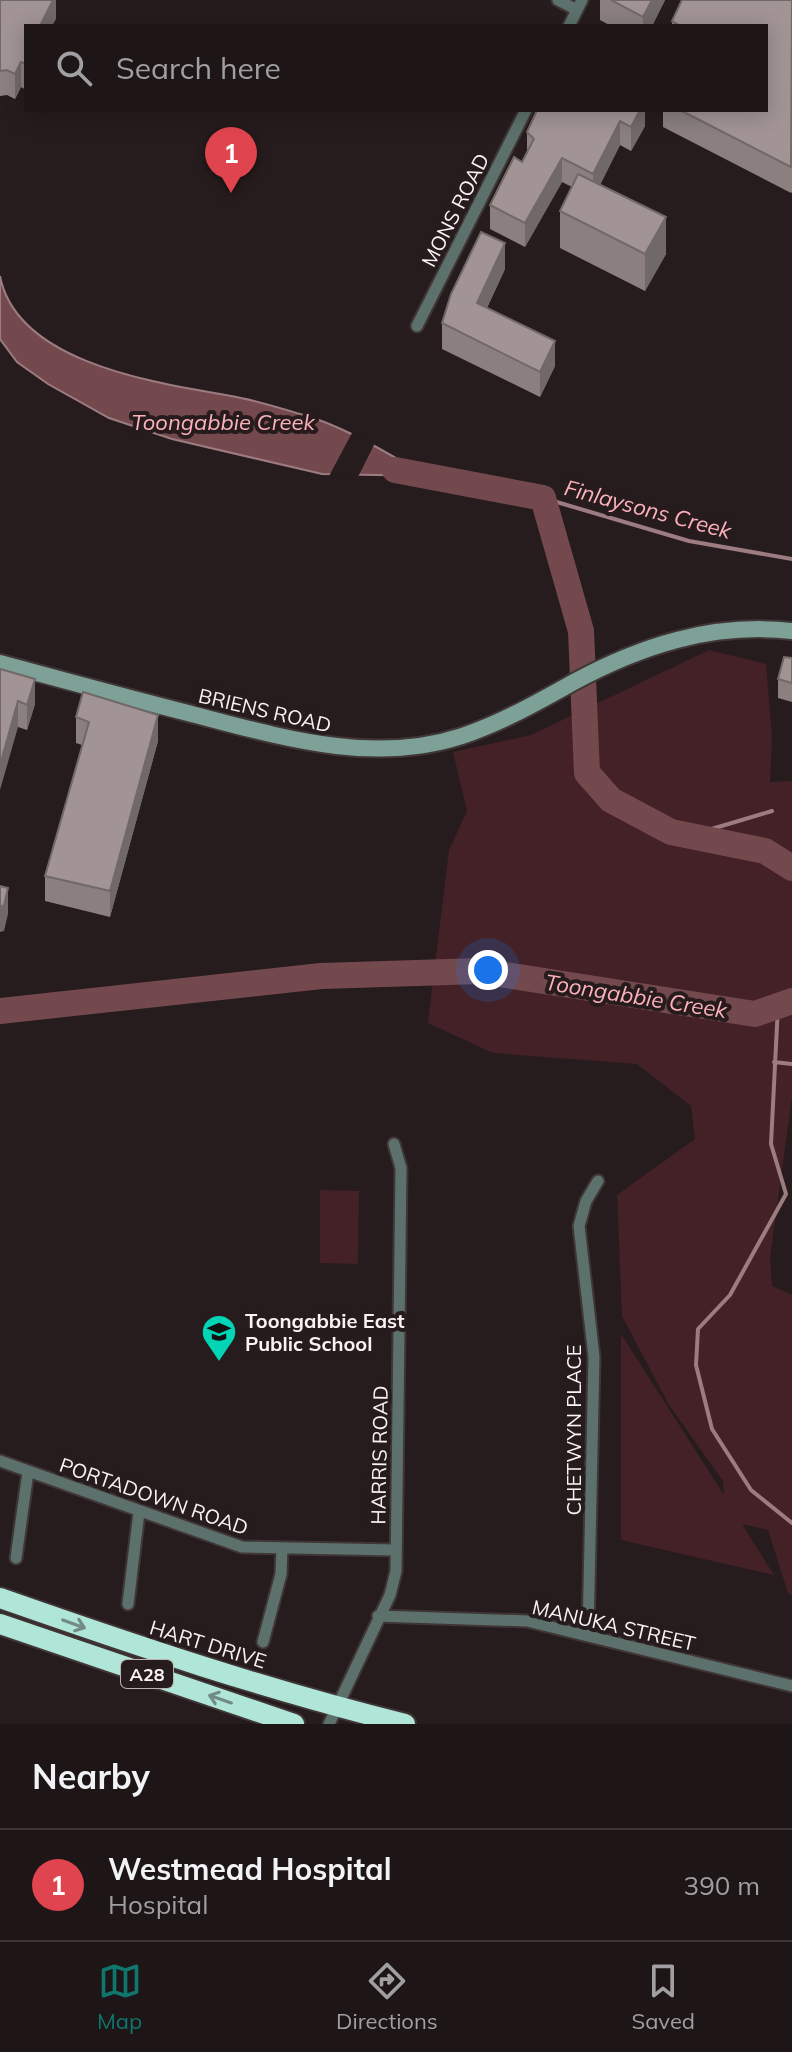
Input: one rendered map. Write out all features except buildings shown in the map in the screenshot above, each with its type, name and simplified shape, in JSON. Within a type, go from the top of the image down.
[{"type":"highway","name":"HART DRIVE","points":[[0,1598],[332,1715],[405,1724]]},
{"type":"highway","name":"A28","points":[[0,1624],[294,1724]]},
{"type":"street","points":[[558,0],[579,5],[570,24]]},
{"type":"street","name":"MONS ROAD","points":[[417,326],[525,112]]},
{"type":"street","name":"BRIENS ROAD","points":[[0,663],[284,739],[342,748],[404,748],[461,736],[524,710],[631,654],[692,634],[757,627],[792,631]]},
{"type":"street","name":"HARRIS ROAD","points":[[332,1715],[390,1595],[396,1571],[401,1168],[394,1144]]},
{"type":"street","name":"CHETWYN PLACE","points":[[588,1635],[594,1357],[579,1226],[586,1201],[598,1181]]},
{"type":"street","name":"PORTADOWN ROAD","points":[[0,1461],[242,1547],[395,1550]]},
{"type":"street","points":[[16,1558],[28,1472]]},
{"type":"street","points":[[128,1604],[139,1512]]},
{"type":"street","points":[[263,1642],[281,1574],[282,1549]]},
{"type":"street","name":"MANUKA STREET","points":[[378,1616],[527,1621],[792,1686]]},
{"type":"shaded area","points":[[709,650],[766,664],[772,736],[770,782],[792,781],[792,1097],[770,1258],[772,1286],[792,1295],[792,1595],[788,1593],[768,1530],[742,1524],[774,1575],[621,1540],[621,1334],[724,1495],[723,1481],[669,1405],[622,1316],[617,1195],[695,1139],[691,1106],[637,1064],[493,1053],[428,1023],[449,850],[467,811],[453,752],[531,735]]},
{"type":"shaded area","points":[[320,1190],[359,1191],[358,1264],[320,1263]]},
{"type":"water","name":"Toongabbie Creek","points":[[0,276],[12,306],[33,330],[61,349],[130,376],[250,400],[323,421],[428,476],[322,474],[172,439],[109,418],[48,384],[17,362],[0,339]]},
{"type":"pier","points":[[353,431],[375,443],[357,479],[328,478]]},
{"type":"waterway","name":"Toongabbie Creek","points":[[395,470],[543,498],[581,631],[587,773],[611,800],[671,832],[765,851],[792,868]]},
{"type":"waterway","name":"Finlaysons Creek","points":[[543,498],[689,541],[792,559]]},
{"type":"waterway","points":[[688,836],[772,811]]},
{"type":"waterway","name":"Toongabbie Creek","points":[[0,1011],[321,976],[480,971],[755,1014],[792,1001]]},
{"type":"waterway","points":[[778,1006],[771,1144],[786,1194],[730,1295],[698,1329],[696,1365],[712,1429],[751,1490],[792,1523]]},
{"type":"waterway","points":[[774,1062],[792,1064]]},
{"type":"place","name":"Westmead Hospital","points":[[231,193]]},
{"type":"place","name":"Toongabbie East Public School","points":[[219,1363]]}]
